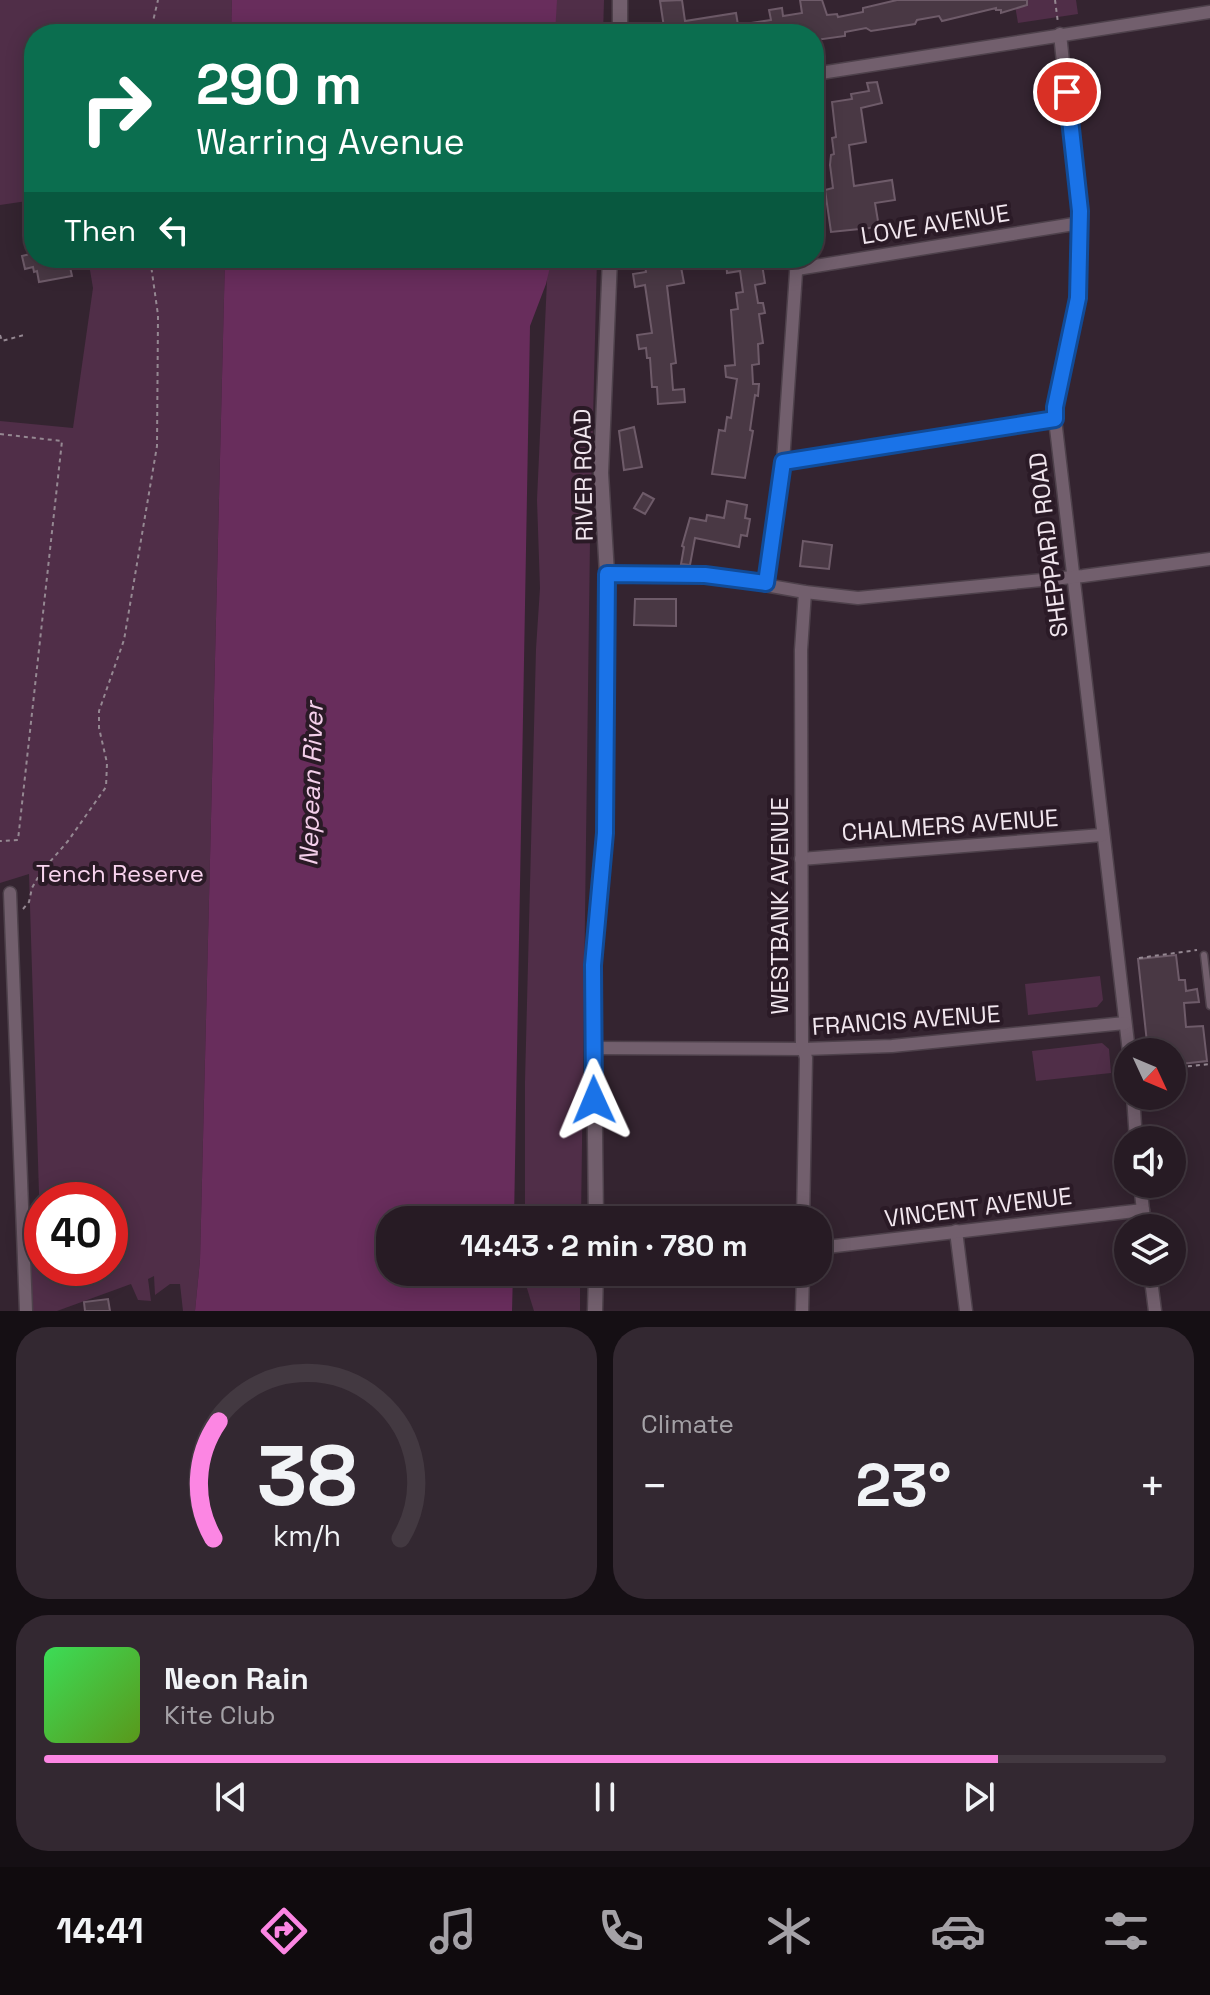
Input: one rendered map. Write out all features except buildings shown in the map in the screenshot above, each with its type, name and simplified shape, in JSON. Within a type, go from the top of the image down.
[{"type":"street","points":[[620,0],[620,24]]},
{"type":"street","points":[[824,72],[1210,12]]},
{"type":"street","name":"SHEPPARD ROAD","points":[[1060,34],[1080,223],[1078,298],[1055,419],[1127,1038]]},
{"type":"street","name":"LOVE AVENUE","points":[[824,260],[1080,223]]},
{"type":"street","name":"RIVER ROAD","points":[[596,1206],[593,965],[605,833],[607,574],[601,459],[610,268]]},
{"type":"street","points":[[766,583],[783,462],[797,268]]},
{"type":"street","points":[[783,462],[1055,419]]},
{"type":"street","points":[[607,574],[705,575],[858,598],[1075,577],[1210,559]]},
{"type":"street","name":"WESTBANK AVENUE","points":[[803,1206],[806,1063],[801,859],[801,650],[805,592]]},
{"type":"street","name":"CHALMERS AVENUE","points":[[801,859],[1102,835]]},
{"type":"street","points":[[10,893],[26,1311]]},
{"type":"street","name":"FRANCIS AVENUE","points":[[593,1048],[804,1049],[892,1046],[1125,1023]]},
{"type":"street","points":[[1142,1198],[1143,1214]]},
{"type":"street","name":"VINCENT AVENUE","points":[[832,1246],[1143,1210]]},
{"type":"street","points":[[956,1231],[966,1311]]},
{"type":"street","points":[[595,1311],[596,1286]]},
{"type":"street","points":[[802,1311],[803,1286]]},
{"type":"street","points":[[1152,1286],[1155,1311]]},
{"type":"lane","points":[[1204,953],[1210,1006]]},
{"type":"path","points":[[152,24],[158,0]]},
{"type":"path","points":[[1055,0],[1060,34]]},
{"type":"path","points":[[11,922],[29,902],[32,888],[41,872],[68,841],[106,787],[107,763],[99,728],[99,711],[124,640],[157,446],[158,315],[151,268]]},
{"type":"path","points":[[0,335],[2,341],[24,335]]},
{"type":"path","points":[[0,434],[62,441],[18,840],[0,841]]},
{"type":"path","points":[[1139,958],[1204,953]]},
{"type":"path","points":[[1186,1067],[1210,1064]]},
{"type":"green space","points":[[0,0],[232,0],[231,24],[24,24],[24,201],[0,205]]},
{"type":"green space","points":[[554,0],[604,0],[603,24],[553,24]]},
{"type":"green space","points":[[1014,0],[1076,0],[1078,14],[1018,23]]},
{"type":"green space","name":"Tench Reserve","points":[[90,268],[225,268],[200,1260],[195,1311],[183,1311],[180,1284],[170,1284],[155,1295],[154,1276],[148,1279],[151,1301],[138,1300],[131,1284],[128,1285],[128,1182],[39,1182],[29,874],[0,883],[0,421],[73,428],[93,288]]},
{"type":"green space","points":[[548,268],[597,268],[581,1206],[525,1206],[525,1082],[540,588],[537,500]]},
{"type":"green space","points":[[1100,976],[1103,1000],[1097,1007],[1028,1015],[1025,984]]},
{"type":"green space","points":[[1102,1043],[1109,1049],[1111,1073],[1036,1081],[1032,1051]]},
{"type":"green space","name":"Tench Reserve","points":[[27,1286],[126,1286],[57,1311],[28,1311]]},
{"type":"green space","points":[[526,1286],[580,1286],[580,1311],[534,1311]]},
{"type":"water","points":[[232,0],[557,0],[556,24],[231,24]]},
{"type":"water","name":"Nepean River","points":[[225,268],[550,268],[530,326],[514,1206],[376,1206],[376,1286],[513,1286],[512,1311],[195,1311],[200,1260]]},
{"type":"route","points":[[594,1100],[593,965],[605,833],[607,574],[705,575],[766,583],[783,462],[1055,419],[1078,298],[1080,211],[1067,92]]}]
